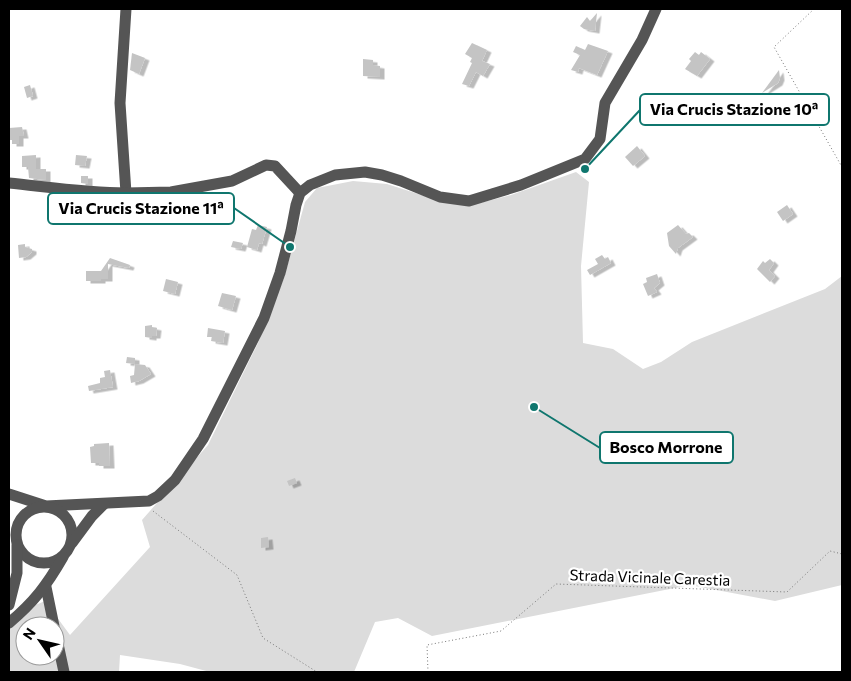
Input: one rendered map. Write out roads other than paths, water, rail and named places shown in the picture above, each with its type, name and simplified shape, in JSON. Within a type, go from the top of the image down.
[{"type":"street","points":[[126,9],[120,103],[126,192]]},
{"type":"street","points":[[10,602],[17,573],[12,526],[30,511],[46,506],[149,501],[158,496],[175,480],[203,439],[264,318],[280,273],[300,193],[310,185],[334,175],[365,172],[401,181],[440,197],[469,202],[521,185],[585,159],[600,139],[605,103],[642,40],[656,9]]},
{"type":"street","points":[[9,183],[104,193],[171,192],[232,181],[266,165],[275,166],[300,193]]},
{"type":"street","points":[[9,494],[61,512],[71,525],[72,534],[68,549],[46,587],[9,623]]},
{"type":"street","points":[[13,547],[27,558],[42,564],[60,559],[92,516],[104,504]]},
{"type":"street","points":[[9,583],[10,602]]},
{"type":"street","points":[[46,587],[52,616]]},
{"type":"place","name":"Via Crucis Stazione 10ª","points":[[585,169]]},
{"type":"place","name":"Via Crucis Stazione 11ª","points":[[290,247]]},
{"type":"place","name":"Bosco Morrone","points":[[534,407]]}]
